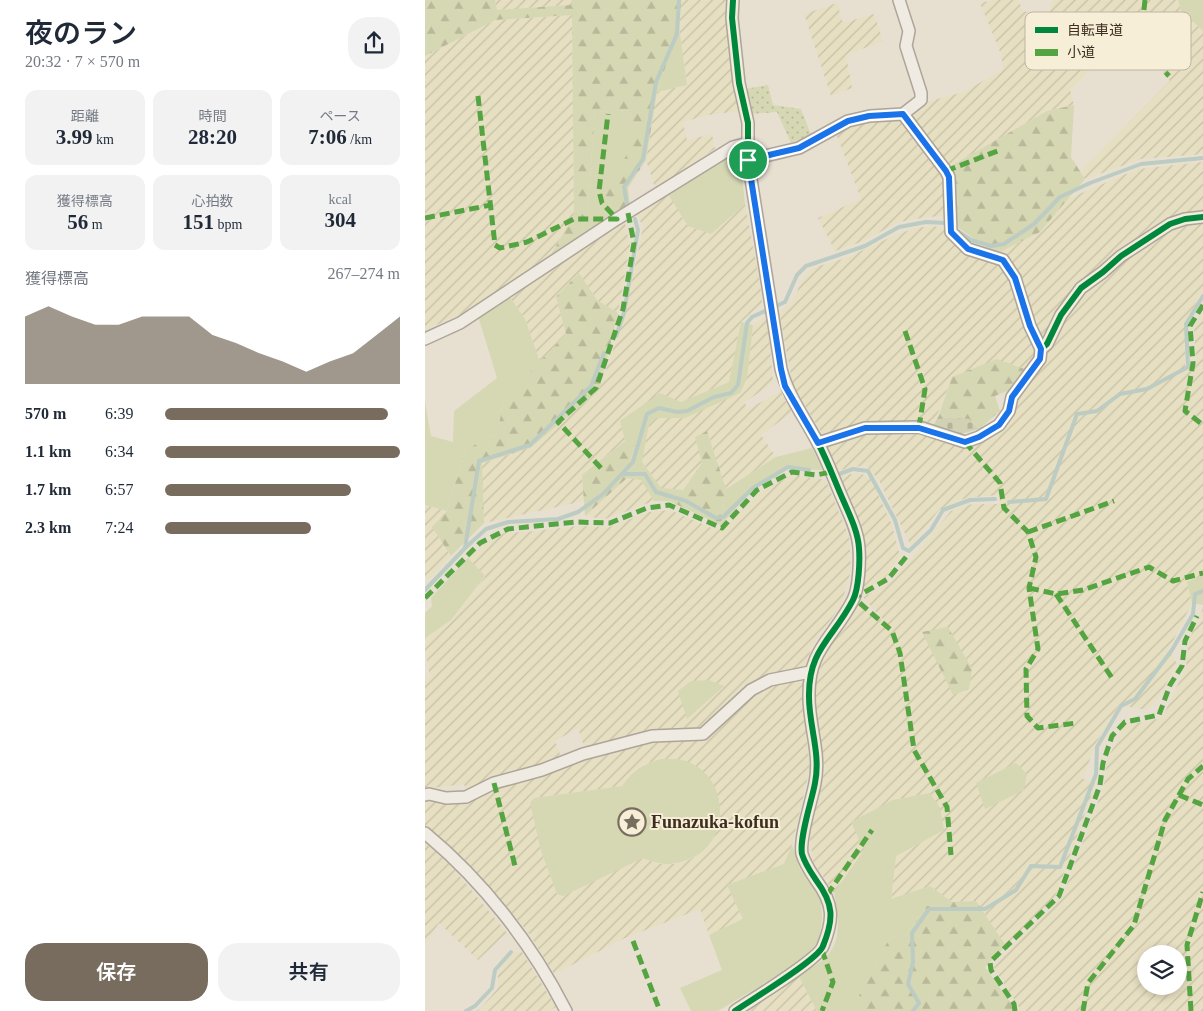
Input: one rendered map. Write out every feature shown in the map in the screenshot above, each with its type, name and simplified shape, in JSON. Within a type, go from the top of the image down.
[{"type":"street","points":[[733,0],[732,18],[739,83],[748,123],[748,160],[781,369],[785,386],[818,443],[854,526],[859,548],[858,575],[854,598],[839,623],[817,652],[810,672],[809,698],[817,764],[816,781],[802,852],[807,867],[827,895],[832,911],[830,927],[822,950],[811,960],[735,1011]]},
{"type":"street","points":[[748,160],[799,148],[848,121],[869,116],[903,114],[921,100],[921,93],[906,46],[909,31],[899,0]]},
{"type":"street","points":[[818,443],[865,428],[919,428],[965,442],[979,437],[999,425],[1009,411],[1012,397],[1040,359],[1041,349],[1030,326],[1015,278],[1003,260],[968,249],[951,227],[949,177],[903,114]]},
{"type":"street","points":[[425,339],[459,323],[617,219],[733,147],[748,144]]},
{"type":"street","points":[[1041,349],[1047,344],[1061,315],[1081,288],[1121,256],[1171,224],[1185,219],[1203,217]]},
{"type":"street","points":[[425,795],[429,794],[447,798],[466,796],[494,783],[542,770],[583,754],[652,736],[703,734],[751,690],[770,680],[810,672]]},
{"type":"street","points":[[425,833],[487,894],[518,933],[543,969],[564,1010]]},
{"type":"shaded area","points":[[495,0],[572,0],[572,5],[497,10]]},
{"type":"shaded area","points":[[681,0],[728,0],[727,24],[739,111],[708,115],[683,122],[687,140],[712,134],[715,149],[655,188],[646,160],[657,92],[687,85],[679,27]]},
{"type":"shaded area","points":[[994,0],[1019,0],[1022,11],[1027,12],[1025,12],[1025,70],[1090,70],[1070,90],[1074,105],[1047,111],[949,167],[909,114],[926,102],[964,92],[1003,69],[1001,54],[980,3]]},
{"type":"shaded area","points":[[1053,0],[1178,0],[1183,12],[1050,12]]},
{"type":"shaded area","points":[[837,3],[843,23],[874,14],[883,41],[846,55],[852,88],[831,96],[804,14]]},
{"type":"shaded area","points":[[572,15],[574,215],[548,260],[461,314],[425,330],[425,56],[495,20]]},
{"type":"shaded area","points":[[1191,20],[1203,31],[1203,154],[1141,159],[1085,179],[1081,171],[1170,81],[1160,70],[1191,70]]},
{"type":"shaded area","points":[[901,118],[945,176],[945,216],[899,222],[861,242],[835,251],[818,218],[861,199],[835,131],[872,120]]},
{"type":"shaded area","points":[[1203,162],[1203,214],[1180,216],[1103,270],[1044,341],[1034,327],[1013,265],[996,254],[1040,232],[1065,200],[1138,169]]},
{"type":"shaded area","points":[[668,194],[688,226],[711,234],[745,204],[760,283],[762,304],[741,322],[729,382],[681,402],[620,421],[625,441],[582,475],[584,501],[484,523],[481,463],[530,448],[600,387],[625,315],[643,227],[637,214]]},
{"type":"shaded area","points":[[1203,222],[1203,291],[1185,323],[1185,367],[1196,365],[1194,326],[1203,312],[1203,575],[1187,582],[1192,603],[1169,649],[1177,664],[1158,699],[1146,710],[1119,705],[1095,745],[1083,779],[1096,783],[1056,895],[1006,946],[976,901],[952,902],[930,886],[891,900],[896,856],[944,830],[864,850],[834,893],[813,861],[809,831],[825,769],[815,705],[816,682],[824,652],[858,603],[886,623],[863,597],[891,582],[951,511],[972,504],[1001,504],[998,495],[966,498],[939,510],[911,546],[879,480],[865,465],[835,471],[825,443],[864,432],[918,431],[966,446],[1010,422],[1015,399],[1046,357],[1065,315],[1083,290],[1133,251],[1178,224]]},
{"type":"shaded area","points":[[625,223],[630,245],[618,313],[597,300],[579,273],[556,297],[566,334],[540,362],[525,319],[509,296]]},
{"type":"shaded area","points":[[934,226],[944,229],[965,251],[1000,262],[1012,279],[1038,355],[1027,370],[952,377],[933,426],[861,423],[823,435],[793,386],[779,311],[792,303],[803,278],[812,268],[846,258],[915,228]]},
{"type":"shaded area","points":[[767,315],[773,383],[745,402],[747,410],[781,391],[792,412],[761,435],[776,457],[726,489],[707,431],[702,463],[683,490],[661,488],[642,462],[649,424],[656,418],[685,418],[747,378],[753,325]]},
{"type":"shaded area","points":[[858,473],[870,477],[892,525],[900,556],[884,579],[861,592],[865,566],[863,533],[838,476]]},
{"type":"shaded area","points":[[792,475],[826,480],[849,537],[851,570],[841,606],[812,645],[806,669],[761,677],[701,732],[585,749],[578,728],[555,741],[561,757],[533,770],[466,790],[464,784],[425,789],[425,676],[430,677],[425,638],[451,620],[485,577],[468,558],[484,544],[504,533],[579,526],[610,527],[649,512],[670,510],[714,529],[722,530],[759,493]]},
{"type":"shaded area","points":[[627,478],[641,479],[654,501],[605,519],[585,516]]},
{"type":"shaded area","points":[[425,505],[447,511],[432,527],[451,556],[429,580],[425,576]]},
{"type":"shaded area","points":[[1203,608],[1203,1011],[1019,1011],[1019,1007],[993,966],[1062,897],[1104,786],[1107,760],[1124,726],[1162,718],[1186,667],[1189,640]]},
{"type":"shaded area","points":[[805,676],[804,712],[810,768],[792,845],[784,864],[728,885],[743,920],[709,935],[700,909],[625,938],[554,974],[530,935],[508,908],[460,858],[425,826],[425,802],[427,801],[458,803],[498,785],[572,761],[639,743],[667,738],[704,739],[760,687]],"holes":[[[661,759],[720,821],[714,837],[704,850],[691,859],[675,864],[658,864],[643,858],[557,894],[541,851],[534,798],[622,786],[632,773],[645,764]]]},
{"type":"shaded area","points":[[425,842],[449,863],[507,933],[478,960],[439,923],[425,944]]},
{"type":"shaded area","points":[[514,952],[522,952],[556,1007],[549,1011],[476,1011],[481,1008],[498,988],[498,972]]},
{"type":"shaded area","points":[[798,975],[817,1011],[746,1011]]},
{"type":"green space","points":[[425,0],[495,0],[497,10],[571,5],[572,0],[681,0],[679,27],[657,92],[646,160],[628,188],[630,205],[616,213],[604,195],[632,145],[631,110],[595,112],[587,217],[577,240],[548,260],[574,215],[572,15],[495,20],[425,56]]},
{"type":"green space","points":[[1178,0],[1203,0],[1203,31],[1191,20],[1191,12],[1183,12]]},
{"type":"green space","points":[[679,27],[687,85],[657,92]]},
{"type":"green space","points":[[768,85],[773,105],[801,109],[811,135],[791,143],[777,112],[751,114],[745,89]]},
{"type":"green space","points":[[1074,105],[1071,157],[1085,179],[1040,232],[996,254],[956,226],[949,167],[1047,111]]},
{"type":"green space","points":[[631,110],[633,145],[604,195],[616,213],[577,240],[587,217],[595,112]]},
{"type":"green space","points":[[732,155],[741,165],[745,204],[711,234],[688,226],[668,194]]},
{"type":"green space","points":[[579,273],[597,300],[618,313],[600,387],[593,396],[530,448],[482,463],[484,523],[451,556],[432,527],[447,511],[465,450],[498,433],[503,400],[566,334],[556,297]]},
{"type":"green space","points":[[509,296],[525,319],[540,362],[503,400],[498,433],[465,450],[447,511],[425,505],[425,402],[431,436],[453,442],[454,411],[497,378],[478,316]]},
{"type":"green space","points":[[741,322],[753,325],[747,378],[740,393],[685,418],[656,418],[649,424],[642,462],[661,488],[683,490],[669,501],[654,501],[641,480],[627,478],[634,445],[625,441],[620,421],[660,393],[681,402],[729,382]]},
{"type":"green space","points":[[997,359],[1027,370],[1014,388],[995,396],[1000,411],[979,429],[969,419],[938,417],[952,377]]},
{"type":"green space","points":[[938,417],[969,419],[979,429],[957,435],[933,426]]},
{"type":"green space","points":[[707,431],[726,489],[721,525],[669,501],[683,490],[702,463],[695,437]]},
{"type":"green space","points":[[625,441],[634,445],[627,478],[585,516],[582,475]]},
{"type":"green space","points":[[812,448],[823,470],[788,469],[753,490],[721,525],[726,489],[776,457]]},
{"type":"green space","points":[[468,558],[485,576],[451,620],[425,638],[425,613],[432,606],[431,598]]},
{"type":"green space","points":[[1203,575],[1203,605],[1192,603],[1187,582]]},
{"type":"green space","points":[[948,627],[972,669],[969,689],[953,695],[922,632]]},
{"type":"green space","points":[[709,680],[724,686],[687,719],[678,691],[691,681]]},
{"type":"green space","points":[[661,759],[677,759],[695,765],[708,776],[716,791],[720,807],[719,824],[712,840],[701,853],[684,861],[664,864],[643,858],[563,896],[557,894],[541,851],[530,803],[534,798],[622,786],[638,769]]},
{"type":"green space","points":[[1016,763],[1027,774],[1024,790],[985,809],[976,783]]},
{"type":"green space","points":[[930,793],[940,808],[944,830],[896,856],[891,899],[930,886],[952,902],[927,906],[906,934],[889,939],[851,1011],[817,1011],[798,975],[824,959],[835,942],[838,917],[834,893],[864,850],[851,822],[893,800]]},
{"type":"green space","points":[[792,845],[800,869],[821,899],[822,920],[819,940],[803,960],[718,1011],[691,1011],[680,988],[722,970],[709,935],[743,919],[727,885],[784,864]]},
{"type":"green space","points":[[976,901],[1006,946],[985,967],[1013,1006],[1013,1011],[851,1011],[889,939],[906,934],[927,906]]},
{"type":"waterway","points":[[627,205],[624,187],[643,159],[656,82],[677,34],[679,0]]},
{"type":"waterway","points":[[956,230],[971,240],[991,246],[1004,244],[1034,224],[1060,197],[1090,183],[1141,164],[1203,158]]},
{"type":"waterway","points":[[616,336],[624,313],[638,230],[635,219]]},
{"type":"waterway","points":[[425,590],[486,529],[508,522],[558,519],[578,512],[602,495],[633,462],[647,414],[659,408],[677,412],[687,411],[714,397],[731,393],[738,385],[747,323],[752,317],[785,302],[797,275],[806,266],[865,246],[899,227],[926,222],[946,223],[948,225]]},
{"type":"waterway","points":[[1009,502],[1046,499],[1077,414],[1097,411],[1120,394],[1147,389],[1188,367],[1186,324],[1203,296]]},
{"type":"waterway","points":[[465,548],[479,461],[530,445],[591,386],[604,353]]},
{"type":"waterway","points":[[623,474],[645,474],[656,492],[686,501],[716,518],[723,517],[753,488],[788,467],[809,470]]},
{"type":"waterway","points":[[839,474],[853,469],[868,471],[895,520],[903,548],[909,551],[931,530],[943,510],[970,500],[995,499]]},
{"type":"waterway","points":[[913,1011],[919,1003],[908,984],[913,962],[912,933],[929,909],[985,909],[1016,890],[1031,866],[1060,867],[1096,774],[1097,747],[1121,706],[1135,699],[1172,650],[1193,614],[1195,594],[1203,591]]},
{"type":"waterway","points":[[466,1011],[475,1006],[492,988],[495,970],[511,952]]},
{"type":"marked path","points":[[1144,12],[1145,0]]},
{"type":"marked path","points":[[1164,70],[1169,76]]},
{"type":"marked path","points":[[478,96],[495,245],[500,248],[527,242],[574,219],[617,219],[602,203],[599,191],[608,114]]},
{"type":"marked path","points":[[946,171],[1000,150]]},
{"type":"marked path","points":[[425,218],[491,205]]},
{"type":"marked path","points":[[601,468],[558,422],[596,388],[623,309],[634,243],[628,213]]},
{"type":"marked path","points":[[1203,305],[1190,326],[1193,363],[1185,411],[1203,425]]},
{"type":"marked path","points":[[905,331],[925,389],[919,427]]},
{"type":"marked path","points":[[965,442],[1000,483],[1004,508],[1028,532],[1036,557],[1029,588],[1038,649],[1026,669],[1027,716],[1038,728],[1076,723]]},
{"type":"marked path","points":[[425,598],[480,543],[508,529],[575,522],[610,523],[647,508],[669,505],[722,528],[757,490],[792,472],[816,475],[831,472]]},
{"type":"marked path","points":[[1028,532],[1114,501]]},
{"type":"marked path","points":[[906,557],[888,579],[854,598],[892,631],[900,653],[914,750],[947,807],[951,855]]},
{"type":"marked path","points":[[1029,588],[1056,594],[1083,590],[1149,567],[1173,581],[1203,573]]},
{"type":"marked path","points":[[1056,594],[1114,681]]},
{"type":"marked path","points":[[1015,1011],[1014,1004],[991,970],[990,962],[1059,896],[1100,785],[1103,763],[1112,736],[1125,722],[1159,715],[1170,685],[1182,666],[1185,641],[1197,616]]},
{"type":"marked path","points":[[1083,1011],[1088,983],[1134,925],[1165,820],[1188,779],[1203,766]]},
{"type":"marked path","points":[[494,783],[516,870]]},
{"type":"marked path","points":[[1179,795],[1203,805]]},
{"type":"marked path","points":[[827,895],[872,830]]},
{"type":"marked path","points":[[1191,1011],[1187,945],[1203,892]]},
{"type":"marked path","points":[[633,941],[660,1011]]},
{"type":"marked path","points":[[822,950],[833,982],[822,1011]]},
{"type":"cycle path","points":[[733,0],[732,18],[739,83],[748,123],[748,160],[781,369],[792,398],[822,450],[851,518],[858,542],[859,560],[858,582],[853,600],[817,655],[810,681],[809,697],[817,761],[813,790],[804,829],[802,854],[829,904],[830,920],[827,936],[823,946],[809,961],[735,1011]]},
{"type":"cycle path","points":[[818,443],[865,428],[919,427],[965,442],[979,437],[999,425],[1009,411],[1012,397],[1040,359],[1041,349],[1047,344],[1061,315],[1081,288],[1121,256],[1170,224],[1185,219],[1203,217]]},
{"type":"place","name":"Funazuka-kofun","points":[[632,822]]},
{"type":"route","points":[[903,114],[949,177],[951,232],[968,249],[1003,260],[1015,278],[1030,326],[1041,349],[1040,359],[1012,397],[1009,411],[999,425],[979,437],[965,442],[919,428],[865,428],[818,443],[785,386],[748,160],[799,148],[848,121],[869,116],[903,114]]}]
